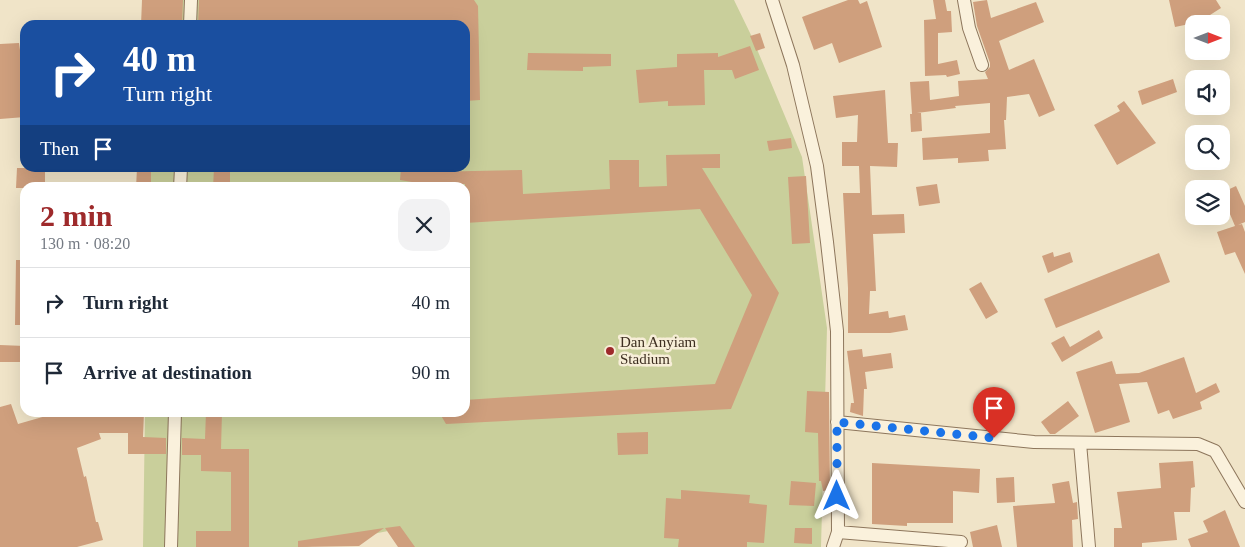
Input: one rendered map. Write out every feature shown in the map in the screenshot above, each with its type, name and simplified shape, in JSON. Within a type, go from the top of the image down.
[{"type":"street","points":[[190,20],[191,0]]},
{"type":"street","points":[[772,0],[793,65],[816,166],[837,331],[838,532],[834,547]]},
{"type":"street","points":[[964,0],[969,28],[982,65]]},
{"type":"street","points":[[172,547],[175,417]]},
{"type":"street","points":[[837,422],[1034,442],[1198,444],[1215,451],[1245,502]]},
{"type":"street","points":[[1080,443],[1089,547]]},
{"type":"street","points":[[838,532],[961,542]]},
{"type":"green space","points":[[150,0],[734,0],[751,35],[802,157],[827,328],[821,547],[399,547],[388,531],[307,547],[143,547],[145,417],[470,417],[470,182],[147,182],[148,172],[470,172],[470,20],[149,20]]},
{"type":"building","points":[[142,0],[183,0],[182,20],[141,20]]},
{"type":"building","points":[[199,0],[474,0],[478,6],[480,100],[470,101],[470,20],[198,20]]},
{"type":"building","points":[[848,0],[858,0],[860,4],[867,1],[882,47],[839,63],[832,43],[814,50],[802,17]]},
{"type":"building","points":[[933,0],[945,0],[947,11],[951,11],[952,32],[938,33],[938,64],[957,60],[960,74],[947,77],[946,75],[925,76],[924,20],[936,19]]},
{"type":"building","points":[[987,0],[991,18],[1036,2],[1044,22],[999,41],[1009,70],[1034,59],[1055,110],[1039,117],[1029,94],[1007,97],[1006,120],[1004,120],[1006,149],[988,150],[989,161],[958,163],[958,158],[923,160],[922,138],[990,133],[990,103],[955,106],[956,108],[917,113],[921,113],[922,131],[911,132],[910,114],[912,114],[910,82],[929,81],[930,100],[959,96],[958,81],[988,79],[985,72],[990,67],[990,63],[977,26],[973,2]]},
{"type":"building","points":[[1169,0],[1216,0],[1221,8],[1210,15],[1185,15],[1185,25],[1175,27]]},
{"type":"building","points":[[760,33],[765,48],[756,51],[750,36]]},
{"type":"building","points":[[19,43],[20,117],[0,119],[0,44]]},
{"type":"building","points":[[750,46],[759,70],[735,79],[732,70],[704,70],[705,105],[668,106],[668,101],[639,103],[636,70],[677,67],[677,54],[718,53],[718,57]]},
{"type":"building","points":[[528,53],[611,54],[611,66],[583,67],[583,71],[527,70]]},
{"type":"building","points":[[1173,79],[1177,92],[1142,105],[1138,91]]},
{"type":"building","points":[[885,90],[888,143],[898,143],[897,167],[870,166],[872,215],[904,214],[905,233],[873,234],[876,291],[870,291],[869,314],[888,311],[889,318],[905,315],[908,330],[890,333],[848,333],[848,288],[843,193],[860,193],[859,166],[842,166],[842,142],[857,142],[858,115],[836,118],[833,96]]},
{"type":"building","points":[[1124,101],[1156,143],[1117,165],[1094,125],[1120,111],[1117,106]]},
{"type":"building","points":[[791,138],[792,148],[769,151],[767,141]]},
{"type":"building","points":[[720,154],[720,168],[702,168],[779,293],[731,409],[446,424],[442,417],[470,417],[470,400],[715,384],[752,295],[700,209],[470,223],[470,182],[412,182],[400,180],[401,172],[522,170],[523,194],[610,189],[609,160],[639,160],[639,187],[667,186],[666,155]]},
{"type":"building","points":[[17,168],[20,168],[20,172],[45,172],[45,182],[20,182],[20,188],[16,188]]},
{"type":"building","points":[[137,172],[151,172],[151,182],[136,182]]},
{"type":"building","points":[[214,172],[230,172],[230,182],[213,182]]},
{"type":"building","points":[[806,176],[810,243],[792,244],[788,177]]},
{"type":"building","points":[[937,184],[940,203],[919,206],[916,187]]},
{"type":"building","points":[[1236,186],[1245,206],[1245,222],[1238,225],[1242,224],[1245,232],[1245,274],[1235,252],[1225,255],[1217,232],[1235,226],[1230,214],[1230,189]]},
{"type":"building","points":[[1053,252],[1054,257],[1070,252],[1073,262],[1048,273],[1042,256]]},
{"type":"building","points":[[1159,253],[1170,282],[1056,328],[1044,299]]},
{"type":"building","points":[[16,260],[20,260],[20,325],[15,325]]},
{"type":"building","points":[[981,282],[998,312],[986,319],[969,289]]},
{"type":"building","points":[[1099,330],[1103,338],[1062,362],[1051,343],[1064,336],[1070,347]]},
{"type":"building","points":[[0,345],[20,346],[20,362],[0,362]]},
{"type":"building","points":[[862,349],[863,357],[891,353],[893,368],[865,372],[867,389],[864,389],[863,416],[850,412],[851,403],[854,403],[847,351]]},
{"type":"building","points":[[1184,357],[1196,393],[1216,383],[1220,392],[1200,402],[1202,409],[1173,419],[1169,410],[1158,414],[1147,382],[1119,384],[1130,422],[1095,433],[1076,372],[1112,361],[1116,374],[1139,373]]},
{"type":"building","points":[[807,391],[829,392],[830,490],[823,491],[821,481],[819,481],[818,433],[805,432]]},
{"type":"building","points":[[981,392],[993,392],[993,404],[981,404]]},
{"type":"building","points":[[1068,401],[1079,416],[1055,434],[1050,434],[1041,422]]},
{"type":"building","points":[[11,404],[18,424],[42,417],[144,417],[143,437],[166,438],[166,454],[128,454],[128,433],[99,433],[101,439],[77,448],[84,477],[86,476],[96,522],[98,522],[103,540],[77,547],[0,547],[0,407]]},
{"type":"building","points":[[206,417],[222,417],[221,449],[249,449],[249,547],[196,547],[196,531],[231,531],[231,472],[201,471],[201,455],[182,455],[182,438],[205,439]]},
{"type":"building","points":[[648,432],[648,454],[618,455],[617,433]]},
{"type":"building","points":[[1193,461],[1195,487],[1191,488],[1190,512],[1174,512],[1177,540],[1142,543],[1142,547],[1114,547],[1114,528],[1122,528],[1117,492],[1161,488],[1159,463]]},
{"type":"building","points":[[872,463],[980,469],[979,493],[953,491],[953,523],[907,523],[907,526],[872,524]]},
{"type":"building","points":[[1014,477],[1015,502],[997,503],[996,478]]},
{"type":"building","points":[[791,481],[816,483],[814,506],[789,505]]},
{"type":"building","points":[[1069,481],[1073,503],[1077,502],[1078,519],[1072,520],[1073,547],[1017,547],[1013,506],[1055,503],[1052,484]]},
{"type":"building","points":[[681,490],[750,495],[749,503],[767,505],[764,543],[747,542],[747,547],[678,547],[679,539],[664,538],[666,498],[681,499]]},
{"type":"building","points":[[1225,510],[1240,547],[1191,547],[1188,539],[1208,532],[1203,521]]},
{"type":"building","points":[[997,525],[1002,547],[973,547],[970,532]]},
{"type":"building","points":[[400,526],[415,547],[398,547],[385,528]]},
{"type":"building","points":[[384,528],[359,546],[298,547],[298,541]]},
{"type":"building","points":[[795,528],[812,528],[812,544],[794,543]]},
{"type":"place","name":"Dan Anyiam Stadium","points":[[610,351]]},
{"type":"route","points":[[837,496],[837,422],[994,438]]}]
